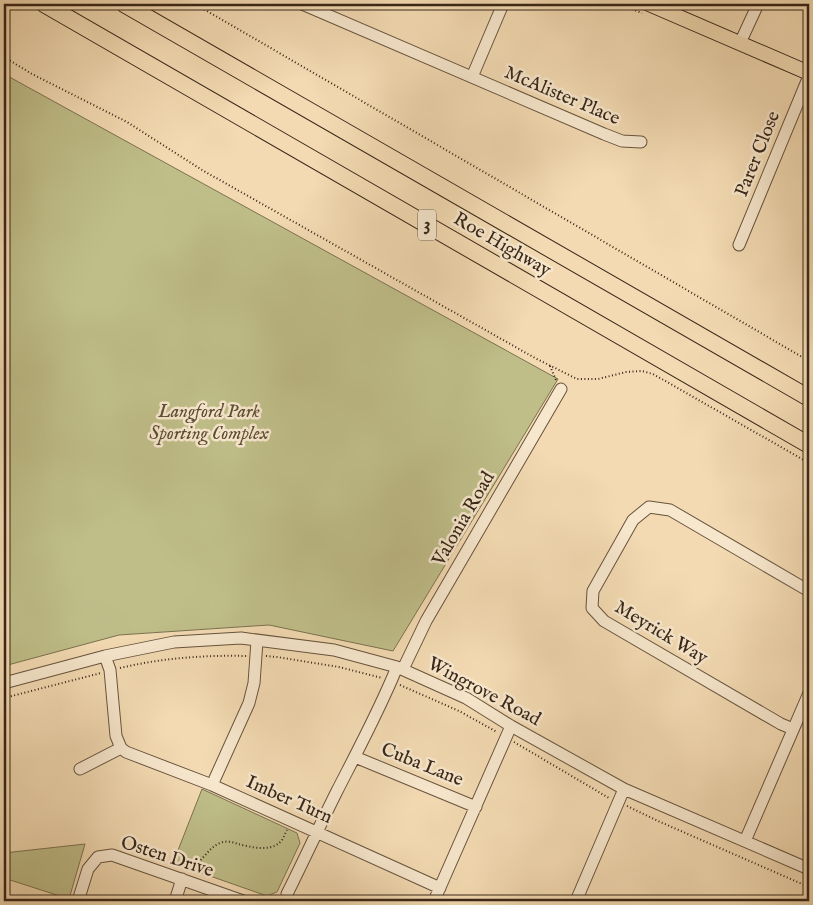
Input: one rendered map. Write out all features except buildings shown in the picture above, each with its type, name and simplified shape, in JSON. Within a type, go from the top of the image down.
[{"type":"highway","name":"Roe Highway","points":[[44,4],[809,445]]},
{"type":"highway","name":"Roe Highway","points":[[124,4],[809,398]]},
{"type":"main road","points":[[649,4],[809,74]]},
{"type":"street","name":"McAlister Place","points":[[302,4],[604,134],[622,141],[641,142]]},
{"type":"street","points":[[472,77],[504,4]]},
{"type":"street","points":[[740,43],[758,4]]},
{"type":"street","name":"Parer Close","points":[[739,245],[809,74]]},
{"type":"street","name":"Valonia Road","points":[[287,894],[391,681],[561,389]]},
{"type":"street","name":"Meyrick Way","points":[[793,729],[781,724],[604,621],[592,608],[594,591],[633,520],[650,507],[670,510],[809,592]]},
{"type":"street","name":"Wingrove Road","points":[[4,683],[104,656],[174,642],[241,638],[334,650],[400,668],[466,698],[624,789],[809,869]]},
{"type":"street","points":[[212,785],[249,703],[254,683],[257,640]]},
{"type":"street","points":[[80,769],[121,748],[116,736],[110,670],[104,656]]},
{"type":"street","points":[[745,841],[809,693]]},
{"type":"street","points":[[434,901],[512,726]]},
{"type":"street","name":"Imber Turn","points":[[121,748],[126,752],[212,785],[292,820],[440,888]]},
{"type":"street","name":"Cuba Lane","points":[[355,757],[476,806]]},
{"type":"street","points":[[576,901],[624,789]]},
{"type":"street","name":"Osten Drive","points":[[78,901],[88,868],[98,857],[112,855],[243,901]]},
{"type":"street","points":[[175,901],[182,879]]},
{"type":"path","points":[[195,4],[809,361]]},
{"type":"path","points":[[4,58],[127,122],[202,170],[550,366],[577,379],[598,379],[626,372],[642,371],[653,374],[809,463]]},
{"type":"path","points":[[550,366],[561,389]]},
{"type":"path","points":[[4,698],[110,670],[169,659],[219,655],[256,656],[277,657],[340,667],[391,681],[459,711],[607,797],[809,886]]},
{"type":"path","points":[[182,879],[182,872],[185,869],[192,868],[216,844],[228,842],[256,848],[276,845],[282,840],[292,820]]},
{"type":"green space","name":"Langford Park Sporting Complex","points":[[4,74],[558,379],[393,651],[269,625],[119,635],[4,666]]},
{"type":"green space","points":[[202,789],[297,833],[300,843],[277,892],[267,896],[173,863]]},
{"type":"green space","points":[[85,844],[69,899],[4,878],[4,853]]}]
